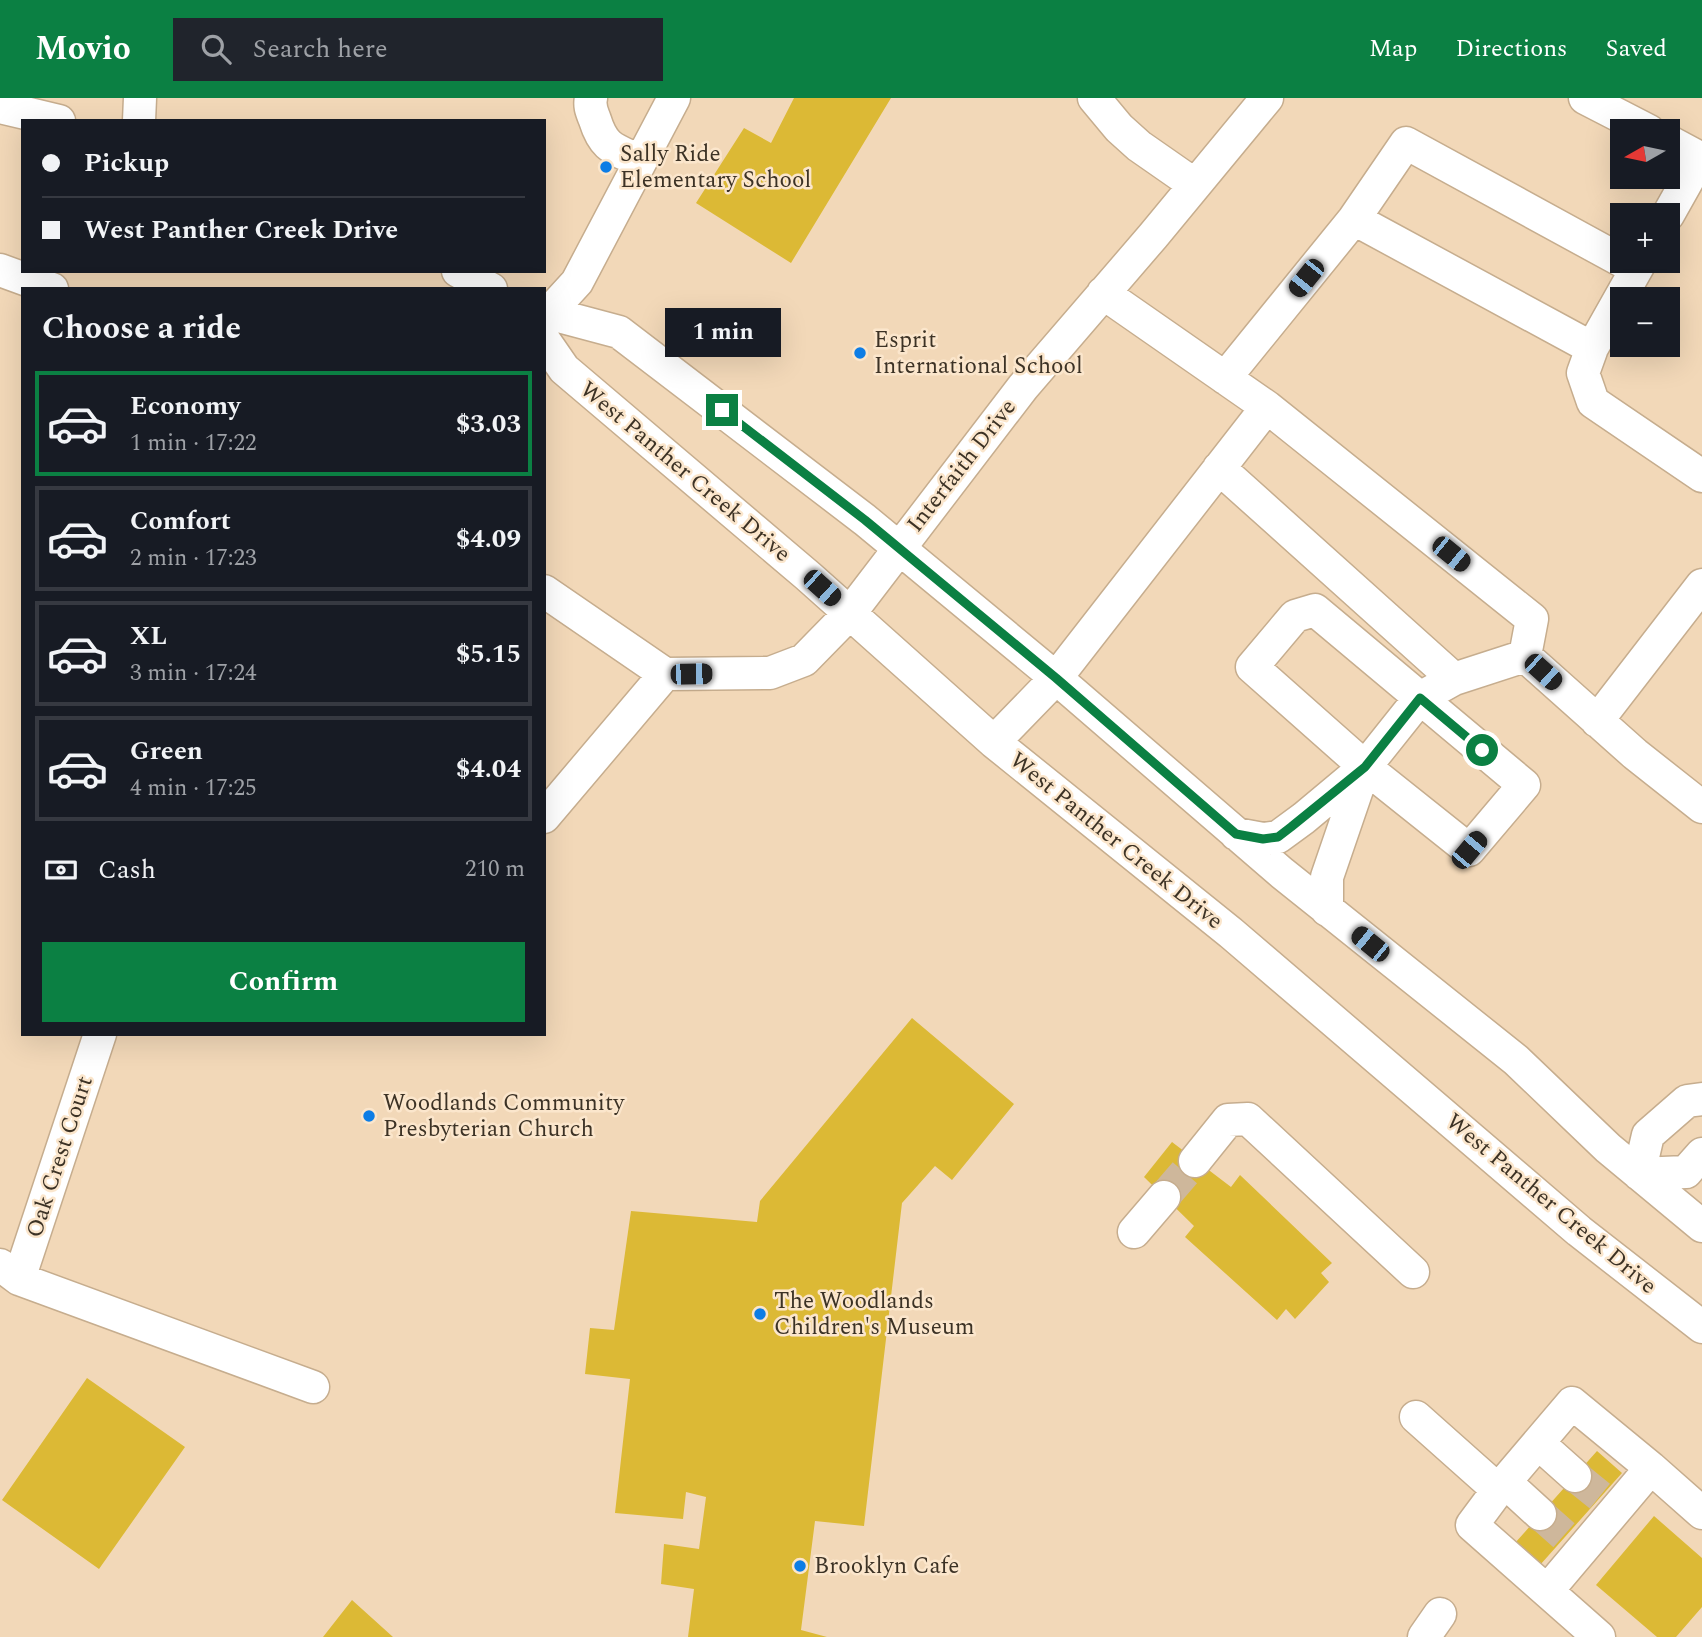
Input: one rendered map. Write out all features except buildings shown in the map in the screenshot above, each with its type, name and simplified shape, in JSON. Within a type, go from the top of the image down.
[{"type":"street","points":[[139,119],[140,98]]},
{"type":"street","points":[[546,319],[577,282],[674,98]]},
{"type":"street","points":[[1094,98],[1119,128],[1139,146],[1195,185]]},
{"type":"street","name":"Interfaith Drive","points":[[664,674],[770,673],[804,660],[850,613],[1023,387],[1267,98]]},
{"type":"street","points":[[1585,98],[1626,119]]},
{"type":"street","points":[[590,102],[600,135],[606,145],[640,161]]},
{"type":"street","points":[[0,107],[51,119]]},
{"type":"street","points":[[1225,378],[1354,219],[1406,143],[1610,252]]},
{"type":"street","points":[[1675,203],[1701,159],[1680,148]]},
{"type":"street","points":[[1354,219],[1592,348]]},
{"type":"street","points":[[0,270],[47,287]]},
{"type":"street","points":[[1626,273],[1583,373],[1593,402],[1702,476]]},
{"type":"street","points":[[1103,293],[1268,407],[1532,619],[1525,656]]},
{"type":"street","points":[[546,320],[619,332],[865,520],[1056,678],[1236,834],[1516,1060],[1608,1148],[1702,1226]]},
{"type":"street","name":"West Panther Creek Drive","points":[[546,323],[564,369],[850,613],[994,742],[1231,933],[1579,1231],[1702,1327]]},
{"type":"street","points":[[994,742],[1056,678],[1268,407]]},
{"type":"street","points":[[1219,468],[1454,679]]},
{"type":"street","points":[[1597,721],[1702,585]]},
{"type":"street","points":[[546,592],[664,674],[546,815]]},
{"type":"street","points":[[1315,610],[1524,785],[1469,850],[1365,767],[1252,667],[1295,616],[1315,610]]},
{"type":"street","points":[[1236,834],[1263,839],[1278,837],[1365,767],[1420,698],[1454,679],[1525,656]]},
{"type":"street","points":[[1525,656],[1635,754],[1702,807]]},
{"type":"street","points":[[1327,909],[1327,877],[1365,767]]},
{"type":"street","name":"Oak Crest Court","points":[[6,1277],[99,1036]]},
{"type":"street","points":[[1639,1174],[1648,1135],[1687,1101],[1702,1099]]},
{"type":"street","points":[[1195,1161],[1228,1120],[1248,1119],[1413,1272]]},
{"type":"street","points":[[1639,1174],[1686,1172],[1702,1154]]},
{"type":"street","points":[[1134,1232],[1164,1196]]},
{"type":"street","points":[[6,1277],[313,1387]]},
{"type":"street","points":[[1599,1637],[1472,1525],[1502,1486],[1572,1404],[1702,1513]]},
{"type":"street","points":[[1416,1418],[1541,1514]]},
{"type":"street","points":[[1538,1443],[1575,1476]]},
{"type":"street","points":[[1547,1591],[1573,1544],[1609,1503],[1651,1468]]},
{"type":"tunnel","points":[[1164,1197],[1195,1161]]},
{"type":"tunnel","points":[[1575,1476],[1601,1497]]},
{"type":"tunnel","points":[[1540,1514],[1566,1537]]},
{"type":"place","name":"Sally Ride Elementary School","points":[[606,167]]},
{"type":"place","name":"Esprit International School","points":[[860,353]]},
{"type":"place","name":"Woodlands Community Presbyterian Church","points":[[369,1116]]},
{"type":"place","name":"The Woodlands Children's Museum","points":[[760,1314]]},
{"type":"place","name":"Brooklyn Cafe","points":[[800,1566]]},
{"type":"route","points":[[722,410],[865,520],[1056,678],[1236,834],[1263,839],[1278,837],[1365,767],[1420,698],[1482,750]]}]
